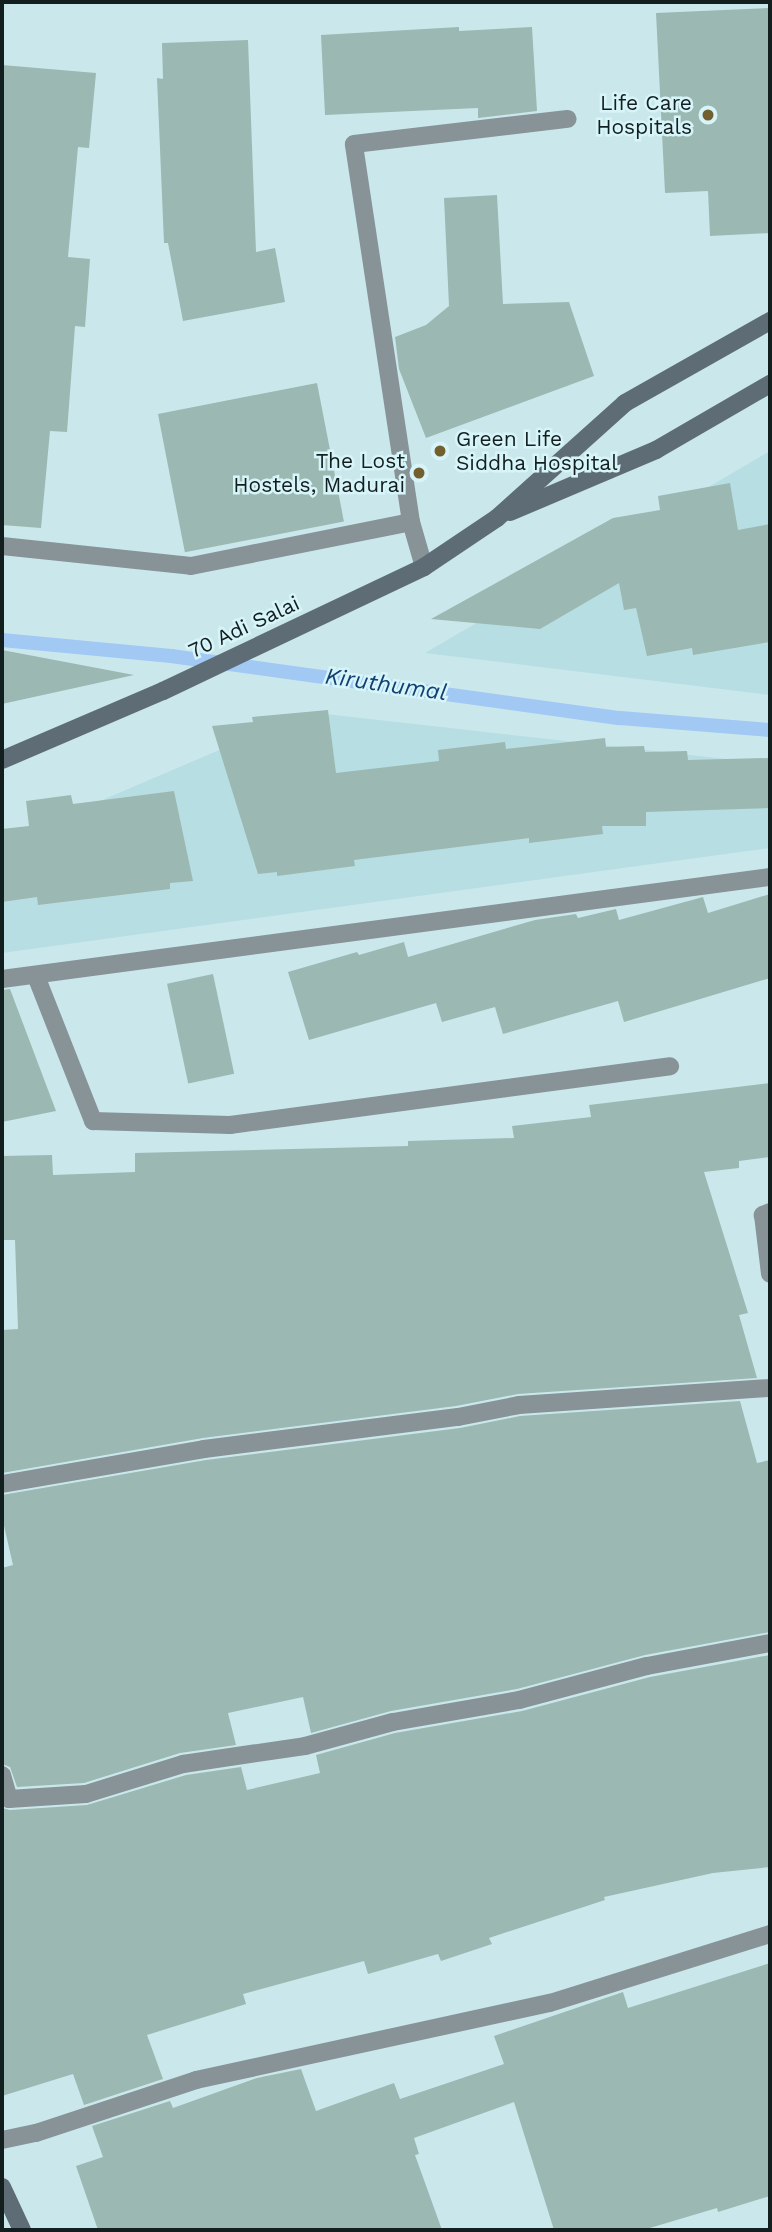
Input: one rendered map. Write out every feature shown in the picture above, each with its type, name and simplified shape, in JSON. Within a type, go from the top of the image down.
[{"type":"main road","name":"70 Adi Salai","points":[[2,760],[163,691],[424,568],[497,518],[625,403],[770,321]]},
{"type":"main road","name":"70 Adi Salai","points":[[497,518],[656,450],[770,384]]},
{"type":"main road","points":[[2,2187],[22,2230]]},
{"type":"street","points":[[424,568],[411,522],[354,144],[568,119]]},
{"type":"street","points":[[2,546],[191,566],[411,522]]},
{"type":"street","points":[[2,979],[770,877]]},
{"type":"street","points":[[36,976],[93,1121],[230,1125],[670,1066]]},
{"type":"street","points":[[770,1212],[763,1215],[770,1274]]},
{"type":"street","points":[[2,1484],[204,1449],[458,1417],[519,1405],[770,1388]]},
{"type":"street","points":[[2,1776],[9,1799],[86,1794],[183,1763],[305,1746],[393,1723],[519,1700],[647,1667],[770,1643]]},
{"type":"street","points":[[2,2140],[36,2133],[196,2080],[550,2003],[770,1934]]},
{"type":"shaded area","points":[[770,451],[770,695],[425,653]]},
{"type":"shaded area","points":[[308,712],[770,764],[770,848],[2,953],[2,843]]},
{"type":"building","points":[[770,8],[770,233],[710,236],[708,191],[665,193],[656,13]]},
{"type":"building","points":[[459,27],[459,31],[532,27],[537,111],[478,118],[478,108],[325,115],[321,35]]},
{"type":"building","points":[[248,40],[256,252],[275,248],[285,302],[183,321],[168,243],[164,243],[157,78],[163,79],[162,43]]},
{"type":"building","points":[[2,65],[96,73],[89,148],[78,147],[68,257],[90,259],[85,327],[75,326],[67,432],[50,431],[41,528],[2,525]]},
{"type":"building","points":[[497,195],[503,304],[569,302],[594,376],[426,438],[399,369],[395,337],[426,325],[449,306],[444,198]]},
{"type":"building","points":[[317,383],[344,521],[185,552],[158,414]]},
{"type":"building","points":[[730,483],[738,530],[770,524],[770,642],[693,655],[692,648],[647,656],[636,608],[624,610],[619,583],[540,629],[431,619],[613,518],[660,510],[658,496]]},
{"type":"building","points":[[2,650],[134,675],[2,704]]},
{"type":"building","points":[[328,710],[336,773],[439,761],[438,750],[505,742],[506,749],[605,738],[606,747],[644,746],[645,752],[687,751],[688,760],[769,758],[770,808],[646,812],[646,826],[602,826],[603,834],[529,843],[529,838],[354,860],[355,866],[277,876],[277,872],[258,874],[212,726],[253,722],[252,717]]},
{"type":"building","points":[[174,791],[193,881],[170,883],[170,889],[38,905],[37,897],[2,902],[2,829],[29,826],[26,801],[71,795],[73,804]]},
{"type":"building","points":[[770,894],[770,978],[624,1022],[618,1001],[503,1034],[495,1007],[442,1022],[436,1003],[309,1040],[288,972],[404,942],[408,957],[535,920],[576,914],[578,918],[616,909],[619,920],[703,897],[708,913]]},
{"type":"building","points":[[213,974],[234,1074],[188,1084],[167,984]]},
{"type":"building","points":[[10,989],[56,1111],[2,1122],[2,990]]},
{"type":"building","points":[[770,1083],[770,1157],[739,1161],[739,1168],[704,1172],[748,1313],[739,1315],[757,1378],[518,1394],[456,1406],[203,1438],[2,1473],[2,1330],[18,1329],[15,1240],[2,1240],[2,1156],[52,1155],[53,1175],[135,1172],[135,1153],[408,1146],[408,1141],[514,1138],[512,1126],[591,1117],[589,1105]]},
{"type":"building","points":[[740,1401],[757,1463],[770,1460],[770,1632],[645,1655],[517,1689],[391,1711],[311,1733],[303,1697],[228,1713],[236,1745],[180,1753],[84,1783],[17,1787],[10,1767],[2,1764],[2,1568],[13,1565],[2,1517],[2,1495],[206,1460],[460,1428],[520,1416]]},
{"type":"building","points":[[770,1655],[770,1867],[713,1873],[604,1897],[605,1900],[489,1938],[492,1944],[441,1961],[438,1954],[368,1974],[364,1961],[243,1994],[246,2004],[147,2035],[163,2079],[84,2105],[73,2074],[2,2096],[2,1808],[10,1810],[87,1805],[186,1775],[241,1767],[247,1790],[320,1773],[316,1755],[395,1733],[522,1711],[650,1677]]},
{"type":"building","points":[[770,1963],[770,2196],[718,2212],[717,2208],[643,2230],[554,2230],[514,2102],[414,2138],[419,2154],[415,2155],[442,2230],[98,2230],[76,2166],[103,2157],[92,2126],[170,2101],[173,2108],[257,2078],[301,2069],[316,2111],[394,2083],[400,2099],[504,2064],[494,2036],[623,1992],[628,2008]]},
{"type":"waterway","name":"Kiruthumal","points":[[2,640],[171,656],[620,718],[770,730]]},
{"type":"place","name":"Life Care Hospitals","points":[[708,115]]},
{"type":"place","name":"Green Life Siddha Hospital","points":[[440,451]]},
{"type":"place","name":"The Lost Hostels, Madurai","points":[[419,473]]}]
